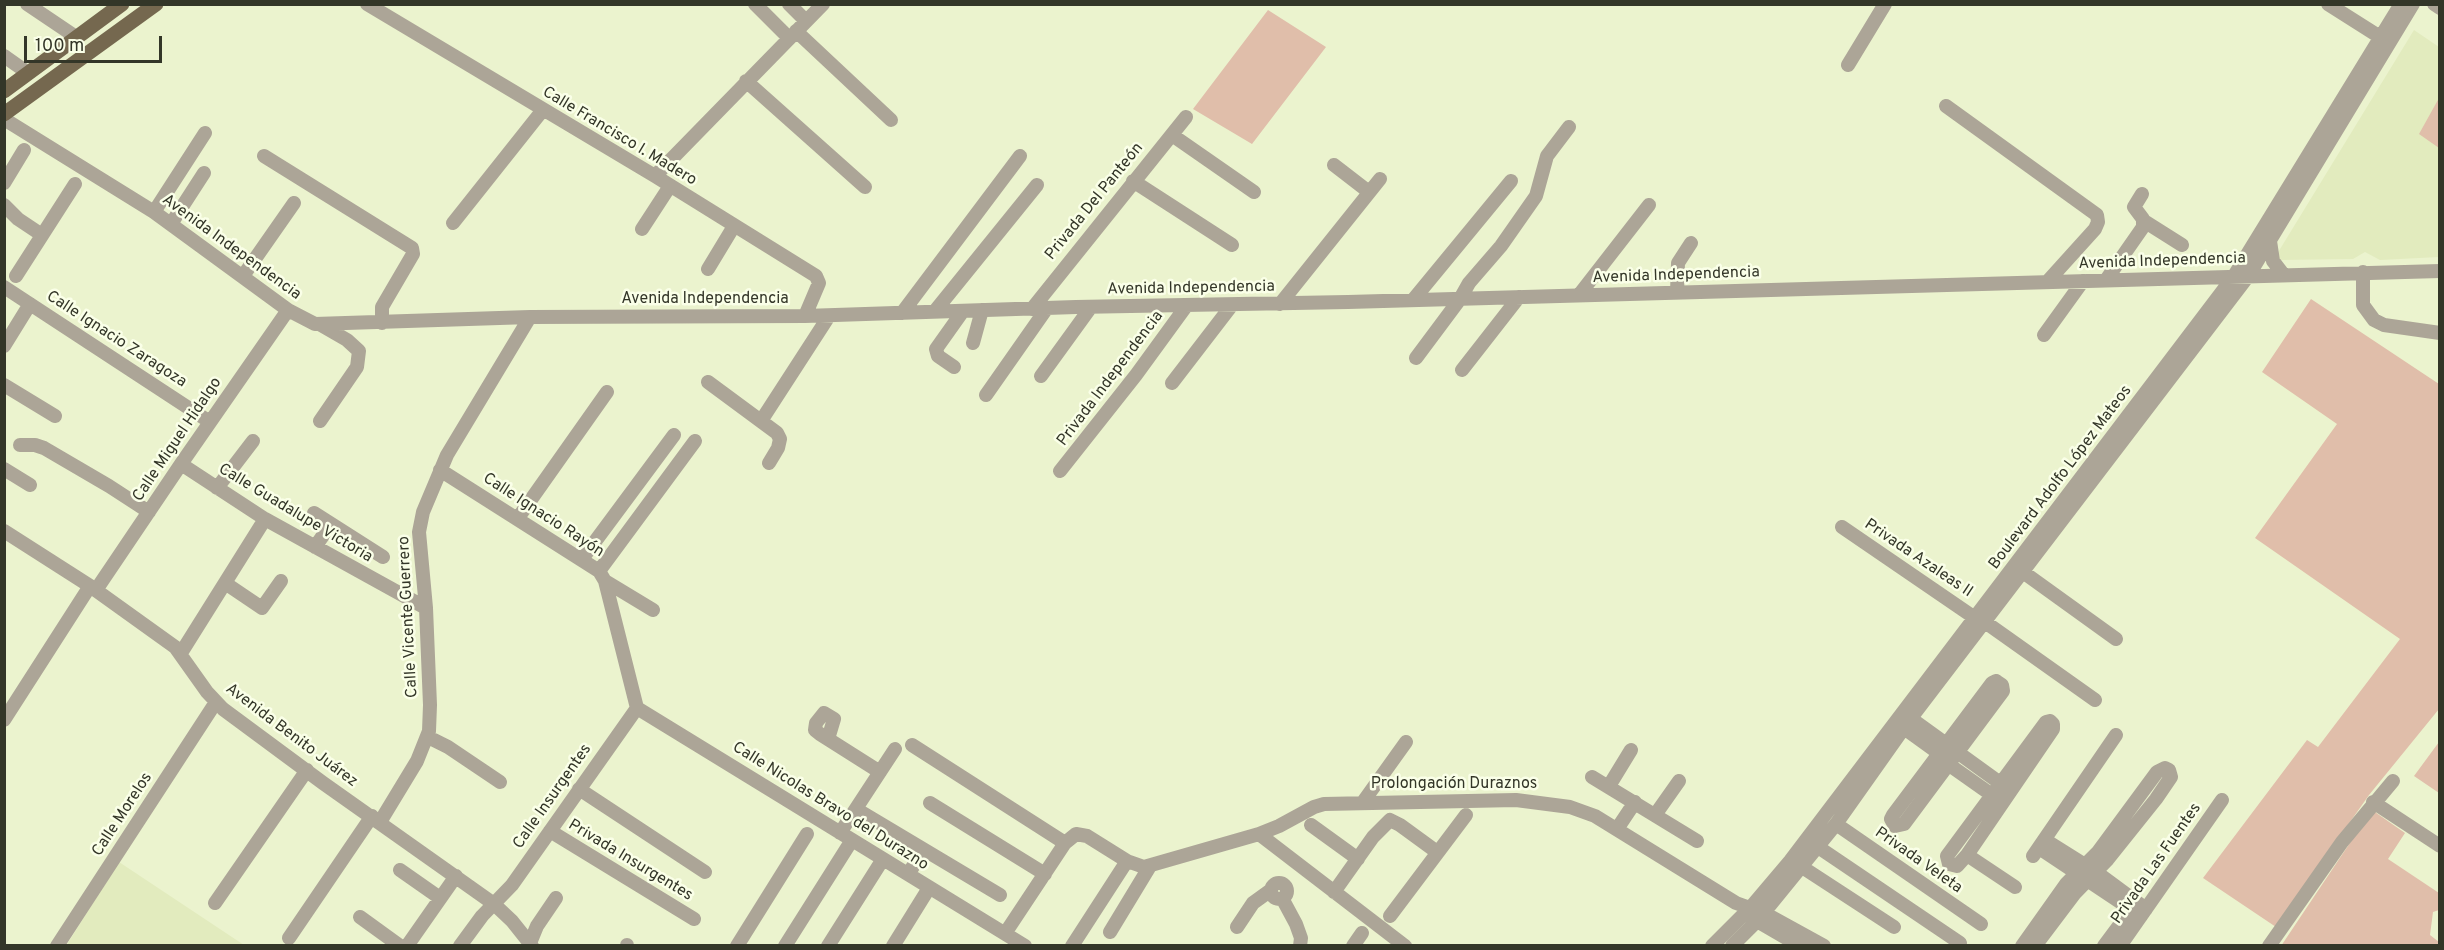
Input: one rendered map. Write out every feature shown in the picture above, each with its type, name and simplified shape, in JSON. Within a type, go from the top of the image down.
[{"type":"main road","points":[[4,91],[122,4]]},
{"type":"main road","points":[[4,114],[156,4]]},
{"type":"street","points":[[27,4],[76,38]]},
{"type":"street","name":"Calle Francisco I. Madero","points":[[367,4],[542,111],[655,176],[818,278],[819,283],[805,316]]},
{"type":"street","points":[[755,4],[797,30],[830,65],[860,89],[891,120]]},
{"type":"street","points":[[789,4],[797,30]]},
{"type":"street","points":[[655,176],[823,4]]},
{"type":"street","points":[[1848,64],[1885,4]]},
{"type":"street","points":[[2328,4],[2380,37]]},
{"type":"street","name":"Boulevard Adolfo López Mateos","points":[[1732,945],[1761,917],[1836,824],[1906,720],[2234,276],[2401,4]]},
{"type":"street","name":"Boulevard Adolfo López Mateos","points":[[1980,620],[2024,572],[2249,275],[2413,4]]},
{"type":"street","points":[[2434,4],[2439,8]]},
{"type":"street","points":[[4,56],[28,73]]},
{"type":"street","points":[[747,81],[865,187]]},
{"type":"street","points":[[1946,106],[2097,215],[2098,222],[2095,229],[2048,281]]},
{"type":"street","points":[[453,224],[542,111]]},
{"type":"street","name":"Privada Del Panteón","points":[[1032,309],[1186,117]]},
{"type":"street","name":"Avenida Independencia","points":[[4,119],[171,224],[309,323],[321,325],[530,317],[829,316],[935,311],[1280,304],[2439,271]]},
{"type":"street","points":[[1416,358],[1460,299],[1469,283],[1501,246],[1536,196],[1547,156],[1569,126]]},
{"type":"street","points":[[154,213],[205,133]]},
{"type":"street","points":[[1172,135],[1254,192]]},
{"type":"street","points":[[4,183],[24,150]]},
{"type":"street","points":[[264,156],[412,248],[413,254],[382,307],[382,323]]},
{"type":"street","points":[[902,313],[1020,156]]},
{"type":"street","points":[[1334,165],[1369,192]]},
{"type":"street","points":[[171,224],[204,173]]},
{"type":"street","points":[[1280,304],[1380,179]]},
{"type":"street","points":[[1133,181],[1232,245]]},
{"type":"street","points":[[1413,300],[1511,181]]},
{"type":"street","points":[[16,276],[75,184]]},
{"type":"street","points":[[935,311],[1037,185]]},
{"type":"street","points":[[642,229],[670,186]]},
{"type":"street","points":[[2142,194],[2134,207],[2144,221],[2182,245]]},
{"type":"street","points":[[243,276],[294,203]]},
{"type":"street","points":[[4,205],[18,219],[42,235]]},
{"type":"street","points":[[1579,295],[1648,206]]},
{"type":"street","points":[[2106,280],[2142,229],[2144,221]]},
{"type":"street","points":[[708,269],[734,226]]},
{"type":"street","points":[[2270,241],[2273,261],[2283,274]]},
{"type":"street","points":[[1677,292],[1678,263],[1691,243]]},
{"type":"street","points":[[2363,272],[2363,305],[2374,320],[2384,325],[2439,333]]},
{"type":"street","points":[[2044,335],[2083,281]]},
{"type":"street","name":"Calle Ignacio Zaragoza","points":[[4,287],[210,422]]},
{"type":"street","points":[[1462,370],[1519,297]]},
{"type":"street","points":[[4,346],[30,304]]},
{"type":"street","name":"Privada Independencia","points":[[1060,471],[1136,375],[1187,305]]},
{"type":"street","points":[[1172,383],[1232,305]]},
{"type":"street","points":[[1041,376],[1091,307]]},
{"type":"street","points":[[986,395],[1047,308]]},
{"type":"street","name":"Calle Miguel Hidalgo","points":[[4,720],[93,588],[149,512],[288,309]]},
{"type":"street","points":[[973,343],[982,310]]},
{"type":"street","points":[[954,367],[938,356],[936,349],[963,311]]},
{"type":"street","points":[[761,421],[829,316]]},
{"type":"street","name":"Calle Vicente Guerrero","points":[[289,938],[417,761],[428,737],[430,705],[426,608],[419,532],[423,512],[440,470],[465,423],[530,317]]},
{"type":"street","points":[[320,421],[357,367],[359,351],[347,340],[321,325]]},
{"type":"street","points":[[708,382],[777,433],[780,439],[778,448],[769,463]]},
{"type":"street","points":[[4,385],[55,416]]},
{"type":"street","points":[[518,518],[608,392]]},
{"type":"street","points":[[582,559],[674,435]]},
{"type":"street","points":[[217,488],[253,441]]},
{"type":"street","points":[[653,610],[602,576],[695,441]]},
{"type":"street","points":[[21,446],[35,445],[44,448],[149,512]]},
{"type":"street","name":"Calle Guadalupe Victoria","points":[[181,464],[265,519],[426,608]]},
{"type":"street","points":[[4,470],[30,485]]},
{"type":"street","name":"Calle Ignacio Rayón","points":[[440,470],[582,559],[602,576],[637,708]]},
{"type":"street","points":[[314,513],[383,557]]},
{"type":"street","points":[[181,654],[265,519]]},
{"type":"street","points":[[315,548],[331,524]]},
{"type":"street","name":"Privada Azaleas II","points":[[1842,527],[2095,700]]},
{"type":"street","name":"Avenida Benito Juárez","points":[[4,531],[93,588],[181,654],[216,702],[307,771],[494,904],[531,944]]},
{"type":"street","points":[[2024,572],[2116,639]]},
{"type":"street","points":[[225,583],[262,608],[281,581]]},
{"type":"street","points":[[1948,754],[1892,817],[1892,824],[1898,827],[1904,824],[1948,754],[1992,683],[2000,683],[2003,691],[1948,754]]},
{"type":"street","name":"Calle Morelos","points":[[57,945],[216,702]]},
{"type":"street","name":"Calle Insurgentes","points":[[494,904],[512,885],[637,708]]},
{"type":"street","name":"Calle Nicolas Bravo del Durazno","points":[[637,708],[1025,945]]},
{"type":"street","points":[[1906,720],[2002,793]]},
{"type":"street","name":"Boulevard Adolfo López Mateos","points":[[1712,945],[1790,861],[1906,720]]},
{"type":"street","points":[[2116,735],[2039,848],[2087,872],[2139,909]]},
{"type":"street","points":[[428,737],[448,747],[500,782]]},
{"type":"street","points":[[828,739],[880,772]]},
{"type":"street","points":[[1363,801],[1406,742]]},
{"type":"street","points":[[912,745],[1065,843]]},
{"type":"street","points":[[785,945],[846,836],[856,809],[895,749]]},
{"type":"street","points":[[1609,786],[1631,750]]},
{"type":"street","points":[[215,903],[307,771]]},
{"type":"street","points":[[1592,777],[1697,840]]},
{"type":"street","points":[[1655,814],[1679,781]]},
{"type":"street","points":[[2269,945],[2342,842],[2373,802],[2393,781]]},
{"type":"street","points":[[579,789],[705,872]]},
{"type":"street","points":[[2002,793],[1967,855],[1957,866],[1949,864],[1947,858],[2002,793]]},
{"type":"street","name":"Prolongación Duraznos","points":[[1150,866],[1259,834],[1314,807],[1363,801],[1516,800],[1541,802],[1569,807],[1595,816],[1761,917]]},
{"type":"street","name":"Privada Las Fuentes","points":[[2104,945],[2139,909],[2222,800]]},
{"type":"street","points":[[1617,828],[1635,802]]},
{"type":"street","points":[[2373,802],[2439,846]]},
{"type":"street","points":[[930,803],[1045,874]]},
{"type":"street","points":[[856,809],[1000,896]]},
{"type":"street","points":[[1390,916],[1466,814]]},
{"type":"street","points":[[2022,945],[2134,817]]},
{"type":"street","points":[[1334,892],[1381,828],[1390,820],[1437,852]]},
{"type":"street","name":"Privada Veleta","points":[[1836,824],[1981,924]]},
{"type":"street","points":[[1311,825],[1358,859]]},
{"type":"street","name":"Privada Insurgentes","points":[[550,831],[694,919]]},
{"type":"street","points":[[737,945],[807,834]]},
{"type":"street","points":[[1006,932],[1071,837],[1081,834],[1127,861],[1139,866],[1150,866]]},
{"type":"street","points":[[1259,834],[1405,945]]},
{"type":"street","points":[[1818,846],[1960,943]]},
{"type":"street","points":[[908,874],[924,849]]},
{"type":"street","points":[[1967,855],[2015,887]]},
{"type":"street","points":[[828,945],[884,859]]},
{"type":"street","points":[[1072,945],[1127,861]]},
{"type":"street","points":[[1237,927],[1253,903],[1279,891],[1297,864]]},
{"type":"street","points":[[1110,932],[1150,866]]},
{"type":"street","points":[[1802,867],[1894,927]]},
{"type":"street","points":[[400,870],[440,898]]},
{"type":"street","points":[[2035,945],[2087,872]]},
{"type":"street","points":[[407,945],[456,876]]},
{"type":"street","points":[[893,945],[929,888]]},
{"type":"street","points":[[1279,891],[1296,924],[1301,938],[1300,945]]},
{"type":"street","points":[[531,944],[537,926],[556,898]]},
{"type":"street","points":[[460,945],[494,904]]},
{"type":"street","name":"Privada Las Fuentes","points":[[2120,945],[2139,909]]},
{"type":"street","points":[[360,917],[400,945]]},
{"type":"street","points":[[1761,917],[1800,945]]},
{"type":"street","points":[[1761,917],[1824,945]]},
{"type":"street","points":[[1353,945],[1362,933]]},
{"type":"shaded area","points":[[1268,10],[1326,47],[1252,144],[1193,109]]},
{"type":"shaded area","points":[[2414,30],[2439,47],[2439,257],[2380,260],[2365,252],[2353,259],[2279,260],[2277,254]]},
{"type":"shaded area","points":[[2439,98],[2439,148],[2419,134]]},
{"type":"shaded area","points":[[2311,299],[2439,384],[2439,709],[2369,795],[2276,927],[2203,878],[2307,740],[2318,747],[2400,639],[2255,538],[2337,424],[2262,372]]},
{"type":"shaded area","points":[[2439,742],[2439,793],[2414,776]]},
{"type":"shaded area","points":[[2372,810],[2405,833],[2388,859],[2439,893],[2439,910],[2433,912],[2430,935],[2439,942],[2439,945],[2281,946]]},
{"type":"shaded area","points":[[119,862],[244,945],[66,946]]}]
